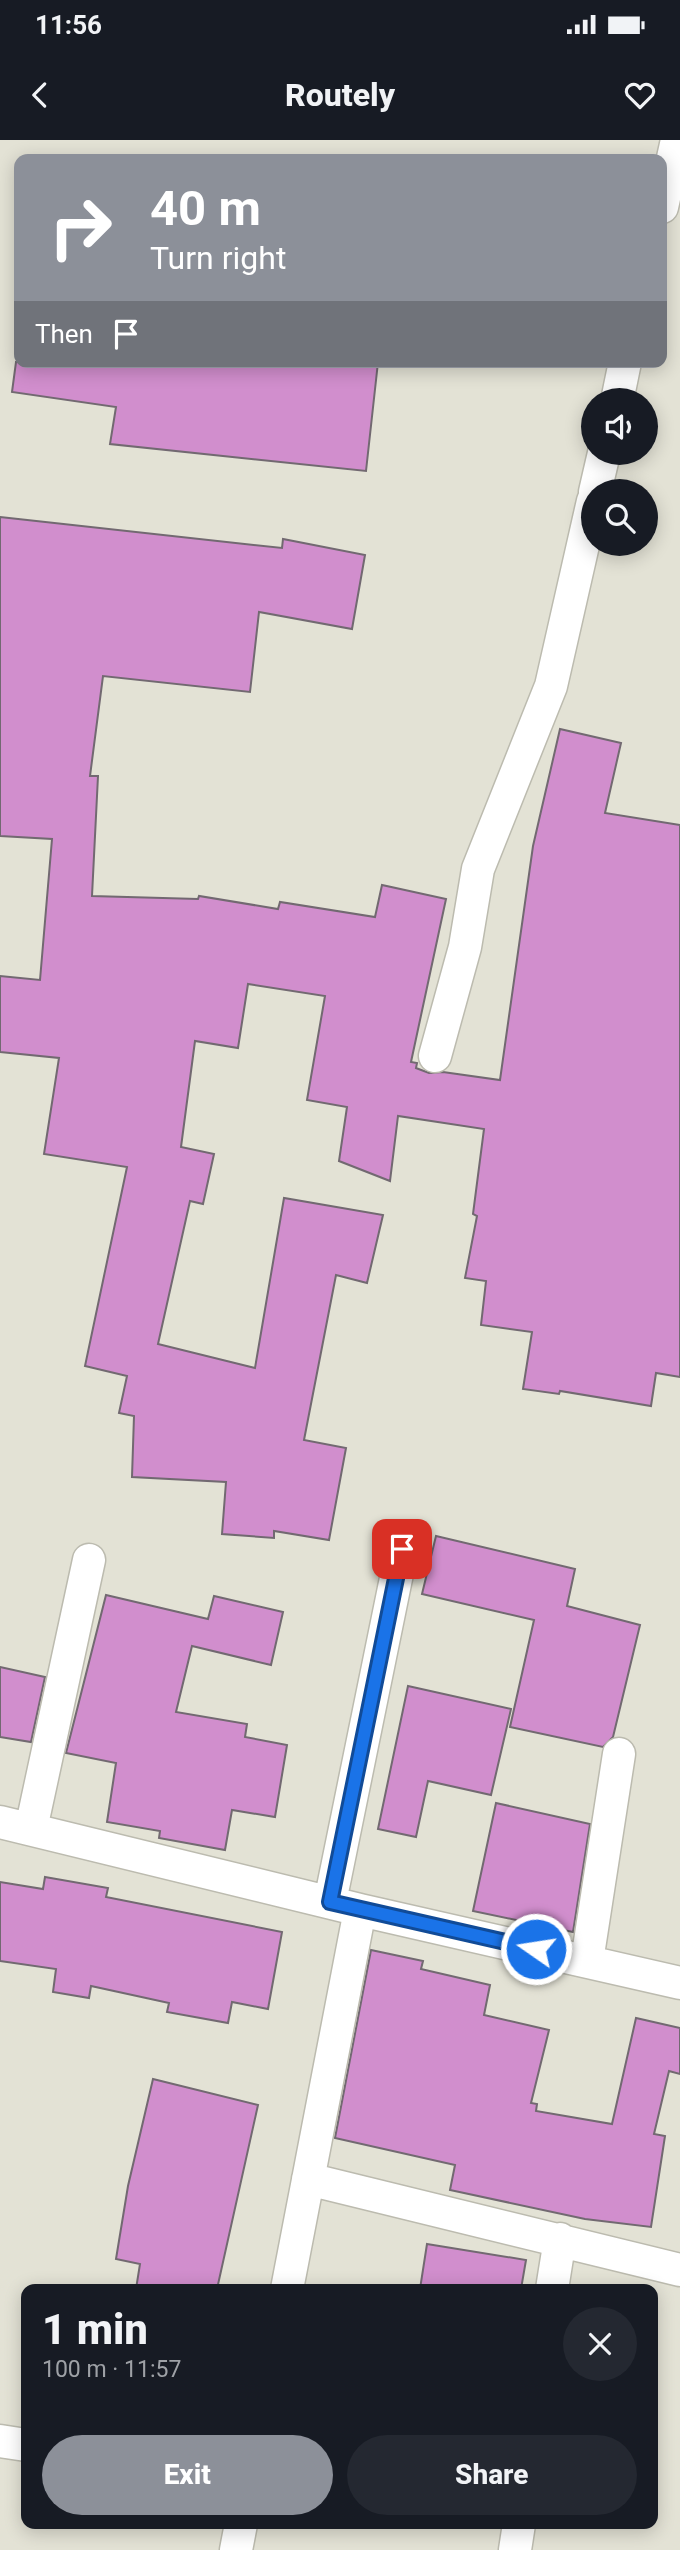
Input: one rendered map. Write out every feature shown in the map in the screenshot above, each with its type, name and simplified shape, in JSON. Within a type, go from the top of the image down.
[{"type":"street","points":[[667,185],[677,140]]},
{"type":"street","points":[[620,388],[624,368]]},
{"type":"street","points":[[435,1056],[465,947],[478,869],[551,686],[581,554]]},
{"type":"street","points":[[330,1902],[402,1549]]},
{"type":"street","points":[[31,1829],[89,1560]]},
{"type":"street","points":[[587,1961],[618,1754]]},
{"type":"street","points":[[0,1822],[360,1910],[680,1983]]},
{"type":"street","points":[[288,2284],[360,1910]]},
{"type":"street","points":[[308,2179],[680,2270]]},
{"type":"street","points":[[553,2284],[560,2239]]},
{"type":"street","points":[[0,2441],[21,2444]]},
{"type":"street","points":[[236,2550],[240,2529]]},
{"type":"street","points":[[515,2550],[518,2529]]},
{"type":"building","points":[[15,368],[377,368],[366,471],[110,444],[116,407],[12,392]]},
{"type":"building","points":[[0,517],[282,548],[283,539],[365,555],[352,629],[259,612],[250,692],[103,676],[90,776],[98,776],[92,896],[198,899],[199,896],[278,909],[280,902],[375,917],[382,885],[446,899],[411,1062],[417,1063],[416,1068],[429,1073],[443,1072],[500,1080],[533,846],[560,729],[621,743],[605,813],[680,825],[680,1377],[656,1373],[651,1406],[560,1391],[559,1394],[523,1389],[532,1332],[481,1325],[486,1281],[465,1278],[477,1216],[473,1214],[484,1129],[398,1116],[390,1181],[339,1161],[347,1107],[307,1100],[325,996],[248,984],[238,1048],[195,1041],[181,1147],[214,1154],[203,1204],[190,1201],[158,1344],[255,1368],[284,1198],[383,1215],[367,1283],[336,1275],[304,1440],[346,1448],[329,1540],[274,1531],[274,1538],[222,1534],[226,1482],[132,1477],[134,1416],[119,1413],[127,1376],[85,1366],[127,1167],[44,1154],[59,1058],[0,1052],[0,976],[40,980],[52,839],[0,836]]},
{"type":"building","points":[[436,1536],[575,1569],[567,1606],[640,1625],[613,1737],[603,1747],[510,1727],[534,1620],[422,1594]]},
{"type":"building","points":[[106,1595],[208,1619],[214,1596],[283,1612],[271,1665],[192,1646],[176,1712],[247,1724],[245,1737],[287,1745],[275,1817],[232,1810],[225,1850],[159,1838],[160,1831],[107,1822],[116,1763],[66,1753]]},
{"type":"building","points":[[0,1667],[45,1677],[31,1742],[0,1737]]},
{"type":"building","points":[[408,1686],[511,1709],[491,1795],[428,1781],[416,1837],[378,1829]]},
{"type":"building","points":[[496,1803],[590,1824],[573,1932],[473,1911]]},
{"type":"building","points":[[45,1877],[108,1888],[106,1897],[282,1932],[268,2009],[232,2002],[228,2023],[167,2012],[169,2003],[91,1986],[89,1998],[53,1992],[56,1969],[0,1961],[0,1882],[43,1889]]},
{"type":"building","points":[[371,1950],[423,1961],[421,1969],[490,1985],[484,2015],[549,2030],[531,2103],[537,2104],[536,2111],[612,2124],[636,2018],[680,2028],[680,2074],[669,2071],[654,2134],[665,2136],[651,2227],[585,2219],[450,2190],[455,2165],[335,2138]]},
{"type":"building","points":[[153,2079],[258,2105],[218,2284],[137,2284],[140,2264],[116,2259],[128,2186]]},
{"type":"building","points":[[427,2244],[526,2260],[522,2284],[421,2284]]},
{"type":"route","points":[[402,1549],[330,1902],[536,1949]]}]
